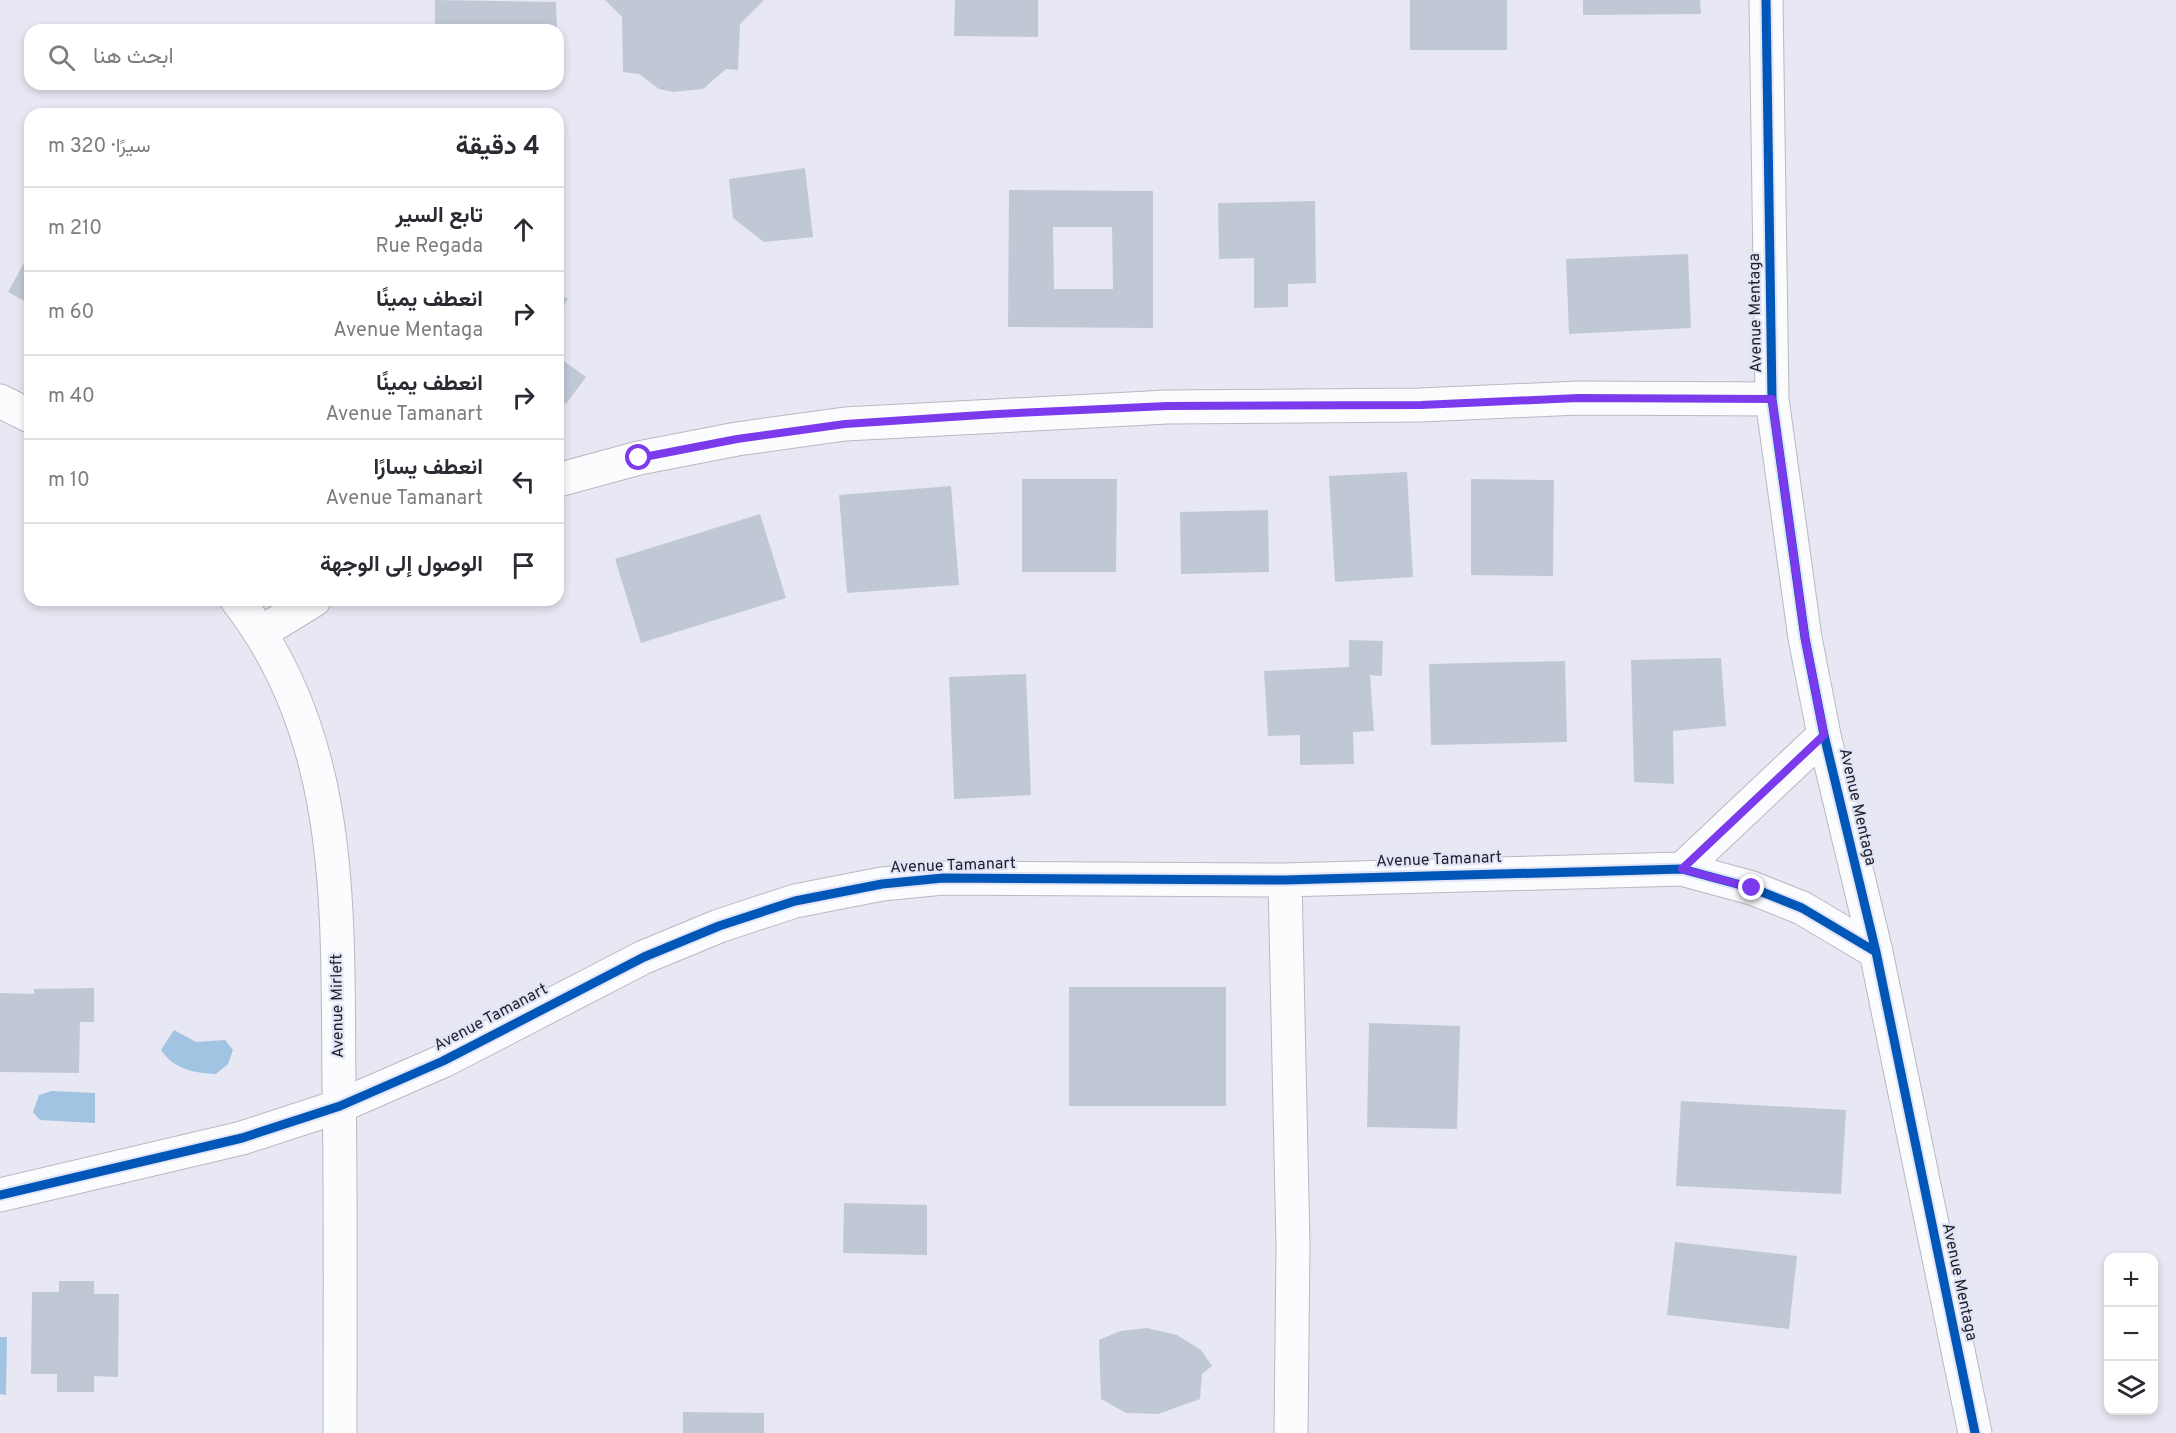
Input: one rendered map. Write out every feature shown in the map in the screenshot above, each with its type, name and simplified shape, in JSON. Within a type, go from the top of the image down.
[{"type":"street","name":"Avenue Mentaga","points":[[1766,0],[1772,399],[1805,638],[1824,735],[1876,952],[1975,1433]]},
{"type":"street","points":[[564,478],[639,458],[737,439],[845,424],[1167,406],[1421,405],[1578,398],[1772,399]]},
{"type":"street","points":[[0,401],[24,413]]},
{"type":"street","name":"Avenue Mirleft","points":[[242,606],[262,632],[291,689],[310,747],[333,851],[340,1106],[340,1433]]},
{"type":"street","points":[[262,632],[304,606]]},
{"type":"street","points":[[1682,869],[1824,735]]},
{"type":"street","name":"Avenue Tamanart","points":[[0,1195],[242,1138],[340,1106],[443,1061],[644,957],[719,926],[795,901],[882,884],[943,878],[1286,880],[1682,869],[1752,888],[1802,909],[1876,952]]},
{"type":"street","points":[[1286,880],[1293,1245],[1291,1433]]},
{"type":"water","points":[[174,1030],[196,1042],[225,1040],[233,1050],[228,1064],[216,1074],[192,1071],[178,1066],[161,1050]]},
{"type":"water","points":[[52,1091],[95,1093],[95,1123],[40,1120],[33,1112],[39,1095]]},
{"type":"water","points":[[0,1337],[7,1337],[6,1395],[0,1394]]},
{"type":"building","points":[[435,0],[556,2],[557,24],[435,24]]},
{"type":"building","points":[[605,0],[764,0],[740,24],[738,70],[726,69],[703,89],[673,92],[659,89],[639,74],[623,72],[622,17]]},
{"type":"building","points":[[955,0],[1038,0],[1038,37],[954,36]]},
{"type":"building","points":[[1410,0],[1507,0],[1507,50],[1410,50]]},
{"type":"building","points":[[1583,0],[1700,0],[1701,14],[1583,15]]},
{"type":"building","points":[[805,168],[813,237],[764,242],[733,218],[729,179]]},
{"type":"building","points":[[1009,190],[1153,191],[1153,328],[1008,327]],"holes":[[[1053,227],[1112,227],[1113,289],[1054,289]]]},
{"type":"building","points":[[1315,201],[1316,283],[1288,284],[1288,307],[1254,308],[1254,258],[1219,259],[1218,203]]},
{"type":"building","points":[[1688,254],[1691,328],[1569,334],[1566,259]]},
{"type":"building","points":[[24,263],[24,301],[8,292]]},
{"type":"building","points":[[564,361],[586,377],[566,404],[564,402]]},
{"type":"building","points":[[1407,472],[1413,577],[1335,582],[1329,476]]},
{"type":"building","points":[[1022,479],[1117,479],[1116,572],[1022,572]]},
{"type":"building","points":[[1471,479],[1554,480],[1553,576],[1471,575]]},
{"type":"building","points":[[951,486],[959,585],[847,593],[839,495]]},
{"type":"building","points":[[1268,510],[1269,572],[1181,574],[1180,512]]},
{"type":"building","points":[[760,514],[786,598],[641,643],[615,559]]},
{"type":"building","points":[[1349,640],[1383,641],[1382,676],[1370,675],[1374,731],[1353,732],[1354,764],[1300,765],[1300,735],[1268,736],[1264,671],[1349,667]]},
{"type":"building","points":[[1721,658],[1726,726],[1673,731],[1674,784],[1634,782],[1631,660]]},
{"type":"building","points":[[1565,661],[1567,742],[1431,745],[1429,664]]},
{"type":"building","points":[[1026,674],[1031,795],[954,799],[949,677]]},
{"type":"building","points":[[1069,987],[1226,987],[1226,1106],[1069,1106]]},
{"type":"building","points":[[94,988],[94,1022],[80,1022],[79,1073],[0,1072],[0,993],[34,994],[34,989]]},
{"type":"building","points":[[1369,1023],[1460,1026],[1457,1129],[1367,1127]]},
{"type":"building","points":[[1681,1101],[1846,1110],[1841,1194],[1676,1186]]},
{"type":"building","points":[[844,1203],[927,1205],[927,1255],[843,1253]]},
{"type":"building","points":[[1675,1242],[1797,1256],[1789,1329],[1667,1315]]},
{"type":"building","points":[[59,1281],[94,1281],[94,1294],[119,1294],[118,1377],[94,1376],[94,1392],[57,1392],[57,1374],[31,1374],[32,1292],[59,1292]]},
{"type":"building","points":[[1147,1328],[1177,1335],[1201,1350],[1212,1366],[1202,1374],[1200,1399],[1158,1414],[1126,1413],[1101,1399],[1099,1340],[1120,1331]]},
{"type":"building","points":[[683,1412],[764,1413],[764,1433],[683,1433]]},
{"type":"cycle path","points":[[1766,0],[1772,399],[1805,638],[1824,735],[1876,952],[1975,1433]]},
{"type":"cycle path","points":[[0,1195],[242,1138],[340,1106],[443,1061],[644,957],[719,926],[795,901],[882,884],[943,878],[1285,880],[1682,869],[1752,888],[1802,908],[1876,952]]},
{"type":"route","points":[[639,458],[737,439],[845,424],[997,414],[1167,406],[1421,405],[1578,398],[1772,399],[1805,638],[1824,735],[1682,869],[1752,888]]}]
